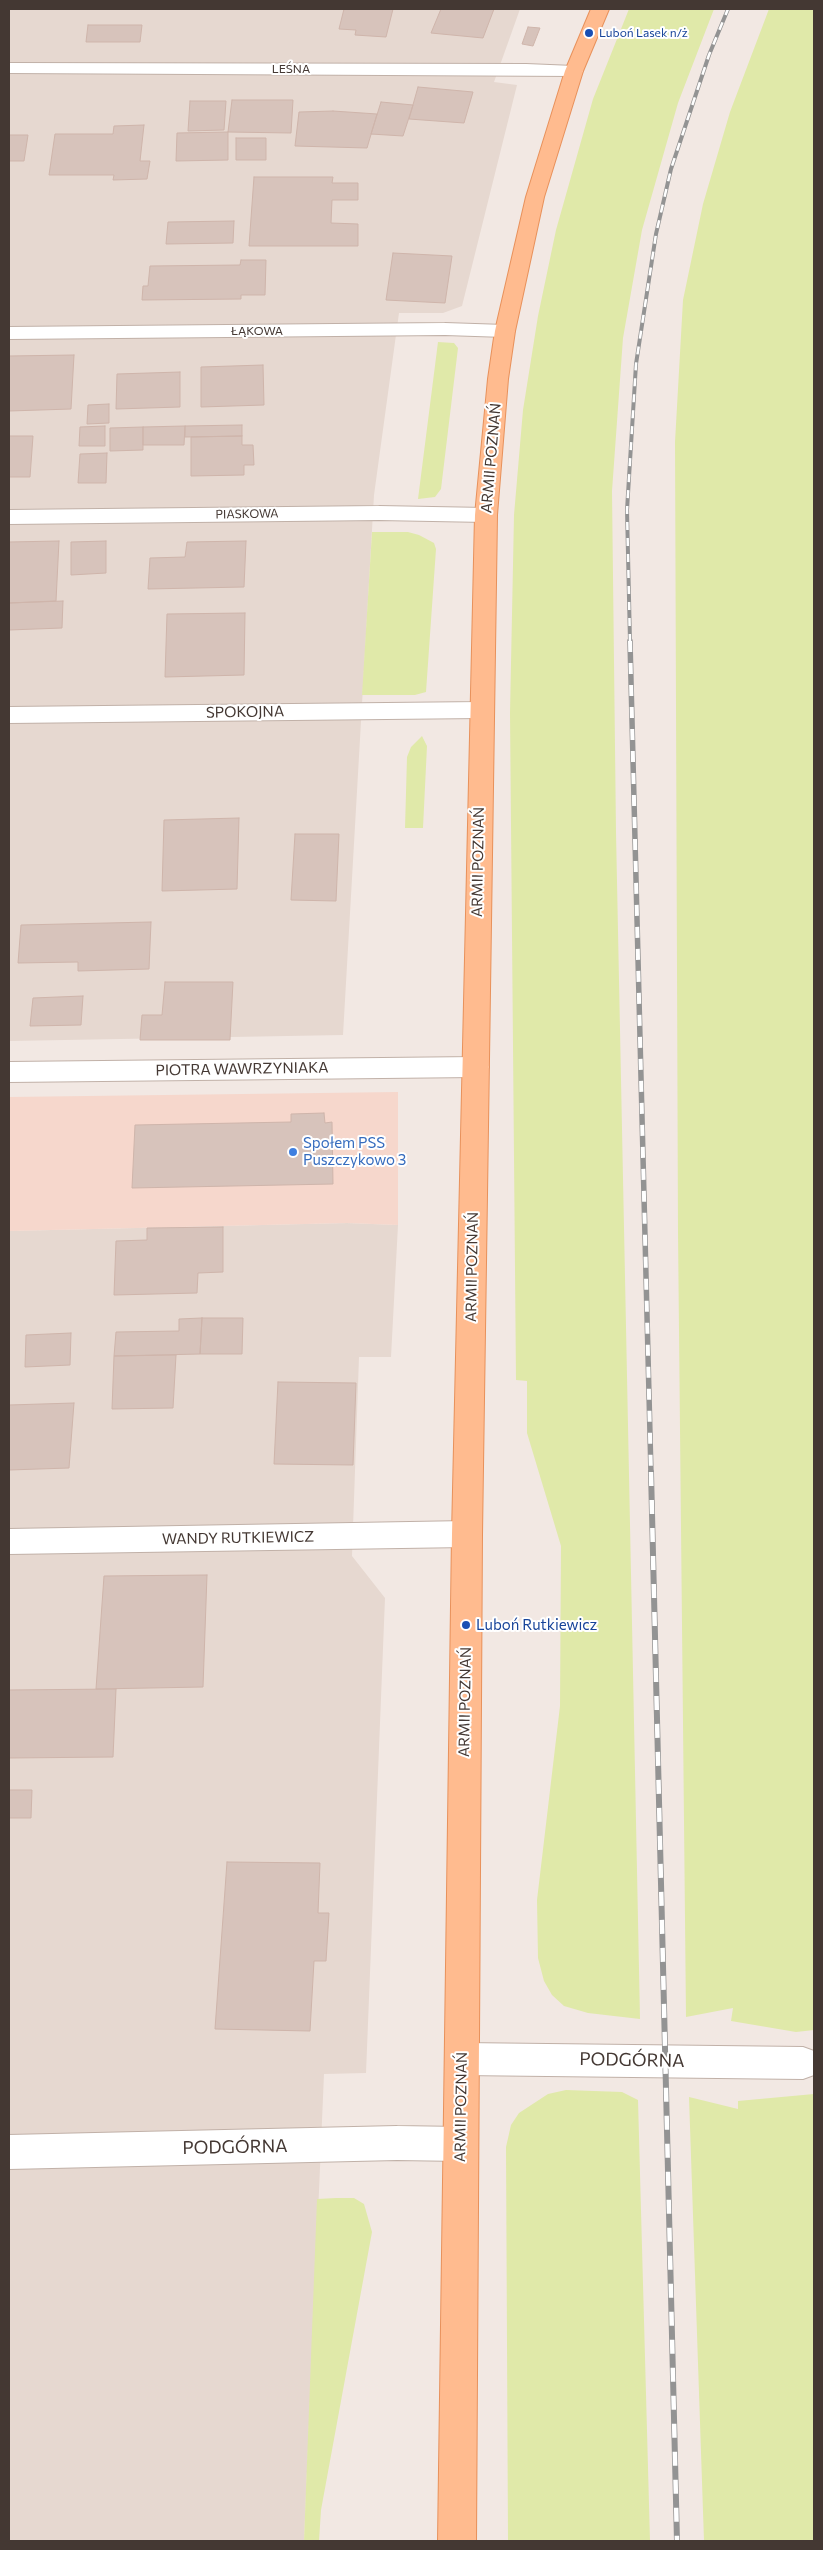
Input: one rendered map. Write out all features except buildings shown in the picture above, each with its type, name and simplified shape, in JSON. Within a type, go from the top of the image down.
[{"type":"main road","name":"ARMII POZNAŃ","points":[[457,2541],[467,1534],[486,515],[498,379],[506,331],[535,197],[574,72],[600,9]]},
{"type":"street","name":"LEŚNA","points":[[9,68],[526,69],[574,72]]},
{"type":"street","name":"ŁĄKOWA","points":[[9,333],[445,329],[506,331]]},
{"type":"street","name":"PIASKOWA","points":[[9,517],[379,513],[486,515]]},
{"type":"street","name":"SPOKOJNA","points":[[9,715],[481,710]]},
{"type":"street","name":"PIOTRA WAWRZYNIAKA","points":[[9,1072],[476,1067]]},
{"type":"street","name":"WANDY RUTKIEWICZ","points":[[9,1542],[467,1534]]},
{"type":"street","name":"PODGÓRNA","points":[[462,2059],[570,2058],[803,2063]]},
{"type":"street","name":"PODGÓRNA","points":[[9,2152],[369,2144],[461,2144]]},
{"type":"shaded area","points":[[9,9],[520,9],[494,82],[517,85],[462,306],[443,313],[399,313],[374,495],[343,1035],[9,1041]]},
{"type":"shaded area","points":[[398,1092],[398,1225],[347,1223],[9,1231],[9,1097]]},
{"type":"shaded area","points":[[347,1223],[398,1225],[391,1357],[359,1357],[352,1556],[385,1598],[366,2073],[324,2074],[304,2541],[9,2541],[9,1231]]},
{"type":"green space","points":[[629,9],[714,9],[678,103],[642,230],[623,338],[612,491],[616,832],[640,2019],[588,2013],[564,2006],[552,1995],[544,1981],[538,1958],[537,1900],[560,1706],[561,1546],[527,1433],[527,1381],[516,1380],[510,713],[514,515],[523,410],[538,316],[556,230],[593,99]]},
{"type":"green space","points":[[769,9],[814,9],[814,2030],[796,2032],[731,2021],[733,2008],[686,2017],[678,1233],[675,442],[683,300],[703,204],[730,112]]},
{"type":"green space","points":[[438,342],[454,343],[458,348],[441,489],[435,497],[418,499]]},
{"type":"green space","points":[[372,532],[408,532],[419,535],[434,543],[436,549],[426,692],[415,695],[362,695]]},
{"type":"green space","points":[[422,736],[427,746],[423,828],[405,828],[407,757],[411,747]]},
{"type":"green space","points":[[566,2090],[622,2092],[638,2100],[650,2541],[508,2541],[506,2147],[511,2125],[519,2113],[548,2094]]},
{"type":"green space","points":[[814,2094],[814,2541],[704,2541],[689,2097],[738,2109],[738,2101]]},
{"type":"green space","points":[[354,2198],[364,2204],[372,2232],[321,2510],[319,2541],[304,2541],[317,2199]]},
{"type":"railway","points":[[630,642],[627,510],[636,364],[656,234],[671,169],[709,55],[728,9]]},
{"type":"railway","points":[[630,641],[651,1474]]},
{"type":"railway","points":[[651,1472],[677,2541]]},
{"type":"place","name":"Luboń Lasek n/ż","points":[[589,33]]},
{"type":"place","name":"Społem PSS Puszczykowo 3","points":[[293,1152]]},
{"type":"place","name":"Luboń Rutkiewicz","points":[[466,1625]]}]
